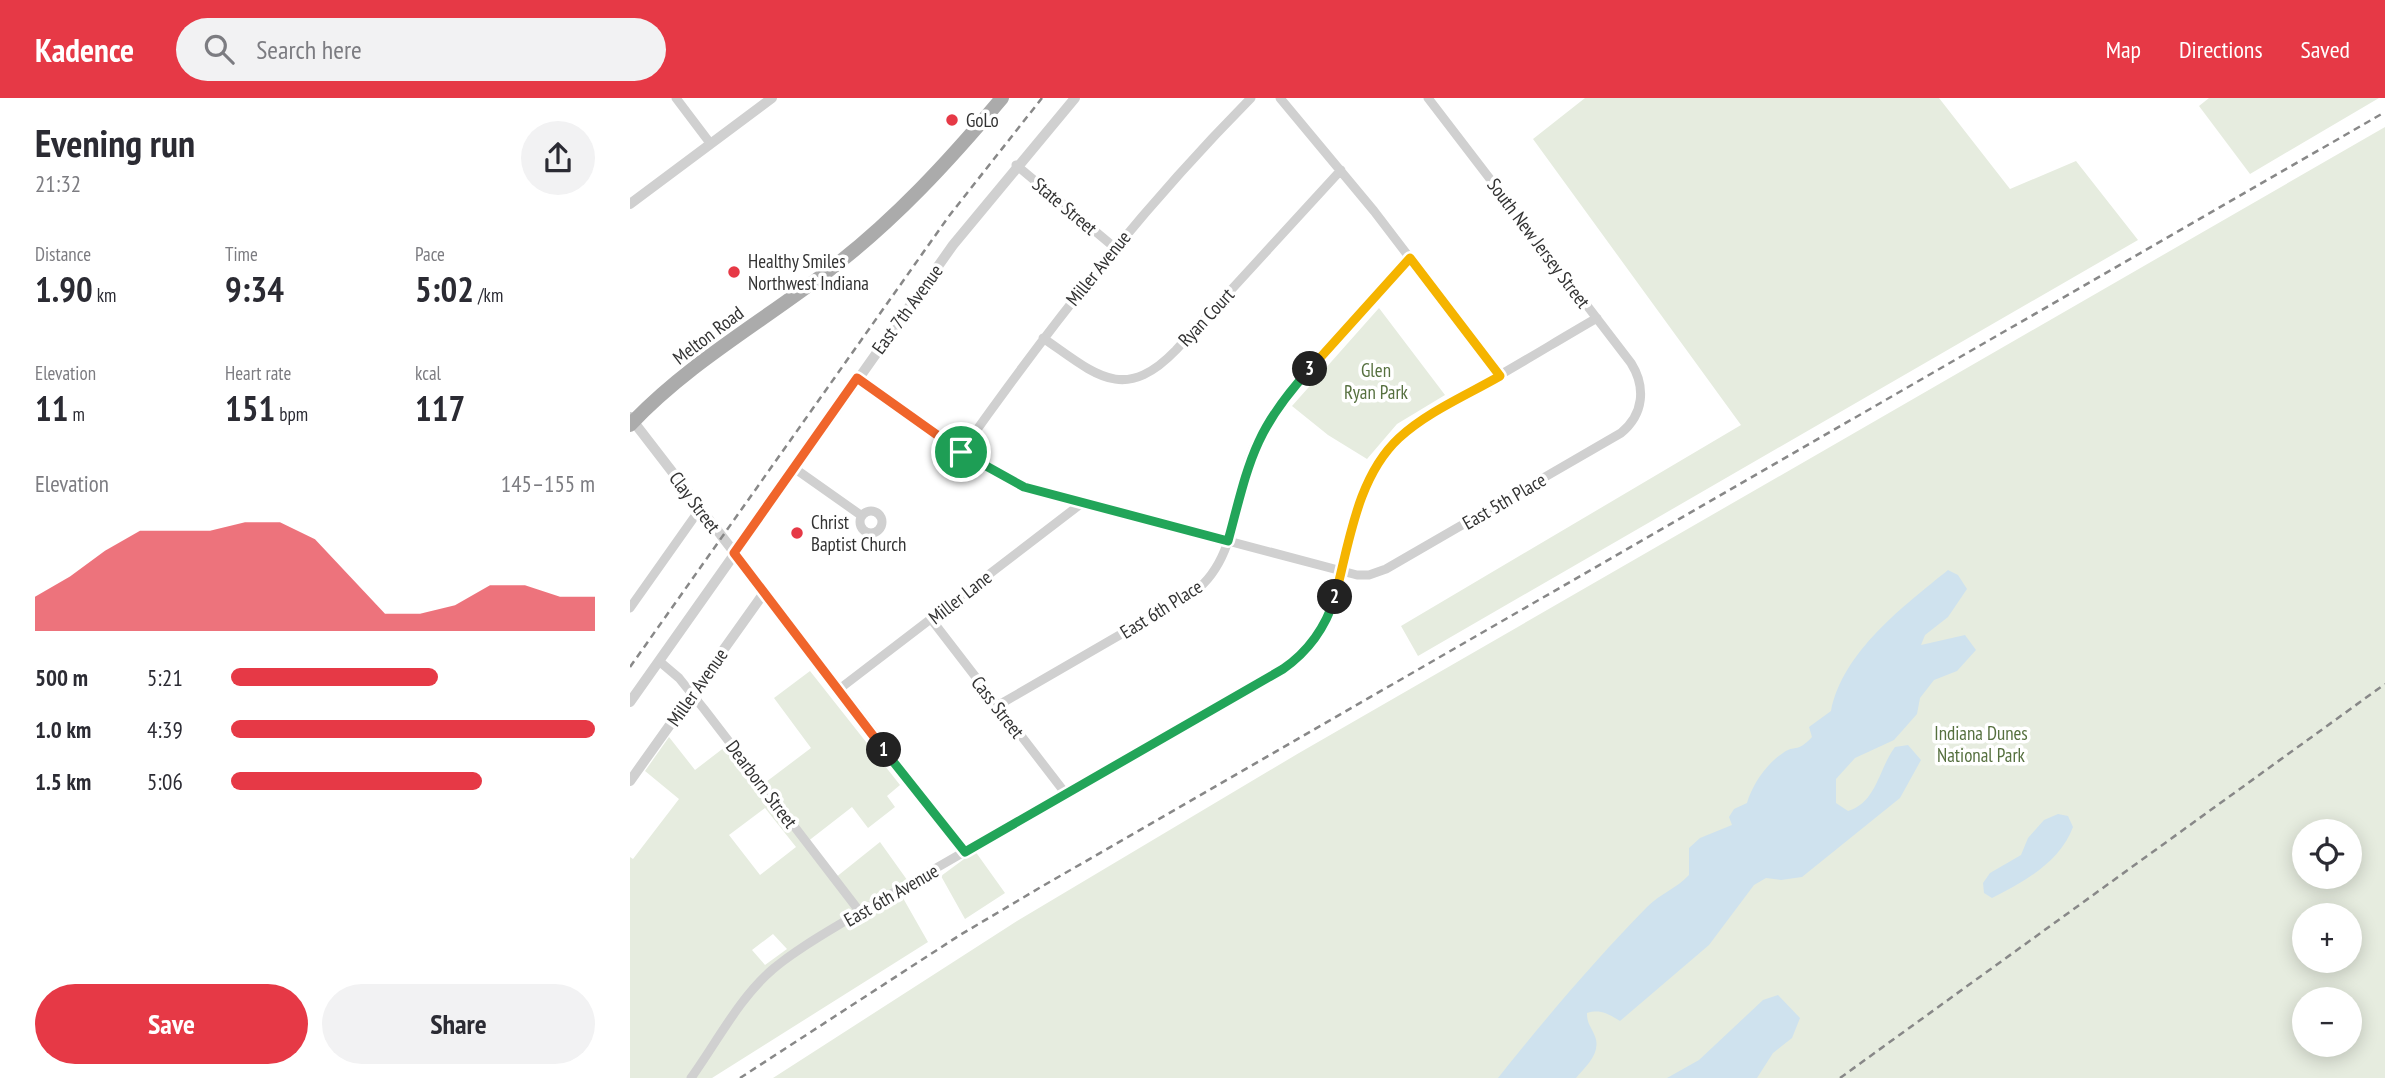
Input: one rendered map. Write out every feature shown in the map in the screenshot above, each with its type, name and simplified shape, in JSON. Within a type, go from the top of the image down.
[{"type":"main road","name":"Melton Road","points":[[631,421],[707,358],[859,247],[926,185],[1002,98]]},
{"type":"street","points":[[676,98],[710,143]]},
{"type":"street","points":[[630,204],[772,98]]},
{"type":"street","name":"East 7th Avenue","points":[[630,702],[953,245],[1016,165],[1075,98]]},
{"type":"street","name":"Miller Avenue","points":[[961,452],[1043,338],[1114,247],[1251,98]]},
{"type":"street","points":[[1280,98],[1341,170],[1500,376]]},
{"type":"street","name":"South New Jersey Street","points":[[1428,98],[1636,371],[1641,393]]},
{"type":"street","name":"State Street","points":[[1016,165],[1114,247]]},
{"type":"street","name":"Ryan Court","points":[[1043,338],[1099,376],[1129,380],[1145,376],[1176,350],[1341,170]]},
{"type":"street","name":"East 6th Place","points":[[997,706],[1194,592],[1219,566],[1248,463],[1269,418],[1410,258]]},
{"type":"street","name":"East 6th Avenue","points":[[691,1078],[742,1004],[772,970],[860,912],[1292,663],[1321,629],[1342,570],[1367,481],[1387,451],[1411,428],[1597,318]]},
{"type":"street","name":"East 5th Place","points":[[857,378],[961,452],[1024,487],[1369,575],[1385,569],[1612,439],[1634,420],[1641,393]]},
{"type":"street","name":"Clay Street","points":[[631,421],[965,852]]},
{"type":"street","points":[[794,468],[862,516]]},
{"type":"street","name":"Miller Lane","points":[[838,690],[1082,503]]},
{"type":"street","points":[[630,608],[700,509]]},
{"type":"street","name":"Miller Avenue","points":[[630,780],[764,593]]},
{"type":"street","name":"Cass Street","points":[[930,620],[1066,794]]},
{"type":"street","name":"Dearborn Street","points":[[659,661],[678,678],[860,912]]},
{"type":"green space","points":[[1585,98],[1939,98],[2010,189],[2076,161],[2138,240],[1418,656],[1401,626],[1741,425],[1533,139]]},
{"type":"green space","points":[[2209,98],[2379,98],[2250,174],[2199,106]]},
{"type":"green space","name":"Indiana Dunes National Park","points":[[2385,127],[2385,1078],[773,1078],[1017,921],[1299,753]]},
{"type":"green space","name":"Glen Ryan Park","points":[[1379,308],[1445,395],[1397,424],[1367,459],[1328,435],[1292,406]]},
{"type":"green space","points":[[810,671],[900,785],[887,796],[895,807],[868,828],[852,807],[807,842],[835,878],[880,842],[915,891],[903,898],[928,942],[712,1078],[630,1078],[630,857],[633,859],[679,799],[645,771],[669,737],[695,770],[734,740],[766,782],[811,748],[774,698]],"holes":[[[765,808],[796,847],[760,875],[729,835]],[[773,934],[787,949],[765,965],[752,950]]]},
{"type":"green space","points":[[975,851],[1005,893],[965,919],[941,876]]},
{"type":"water","points":[[1948,570],[1958,575],[1967,589],[1948,617],[1925,635],[1921,645],[1965,635],[1976,650],[1957,671],[1934,680],[1920,698],[1917,714],[1894,740],[1855,758],[1836,779],[1836,803],[1848,811],[1858,807],[1871,793],[1895,747],[1908,745],[1921,760],[1900,798],[1802,877],[1781,880],[1766,878],[1754,885],[1709,945],[1620,1021],[1600,1012],[1587,1013],[1596,1041],[1595,1053],[1576,1078],[1498,1078],[1628,927],[1652,902],[1689,875],[1689,848],[1700,838],[1732,825],[1729,817],[1734,809],[1747,803],[1752,789],[1766,768],[1777,757],[1799,747],[1812,737],[1809,727],[1831,711],[1848,669],[1862,650],[1895,615]]},
{"type":"water","points":[[2058,814],[2068,816],[2073,827],[2050,861],[2028,878],[1992,898],[1984,893],[1983,883],[1990,873],[2021,855],[2028,838],[2044,820]]},
{"type":"water","points":[[1778,995],[1800,1018],[1792,1038],[1773,1053],[1757,1078],[1667,1078],[1699,1060],[1763,1000]]},
{"type":"railway","points":[[630,667],[949,216],[1042,98]]},
{"type":"railway","points":[[740,1078],[960,935],[1041,887],[2385,112]]},
{"type":"railway","points":[[1840,1078],[2385,684]]},
{"type":"place","name":"GoLo","points":[[952,120]]},
{"type":"place","name":"Healthy Smiles Northwest Indiana","points":[[734,272]]},
{"type":"place","name":"Christ Baptist Church","points":[[797,533]]},
{"type":"route","points":[[1410,258],[1500,376],[1411,428],[1375,467],[1367,481],[1329,615],[1301,655],[1283,669],[965,852],[734,553],[857,378],[961,452],[998,475],[1039,492],[1228,541],[1248,463],[1264,425],[1287,393],[1410,258]]}]
